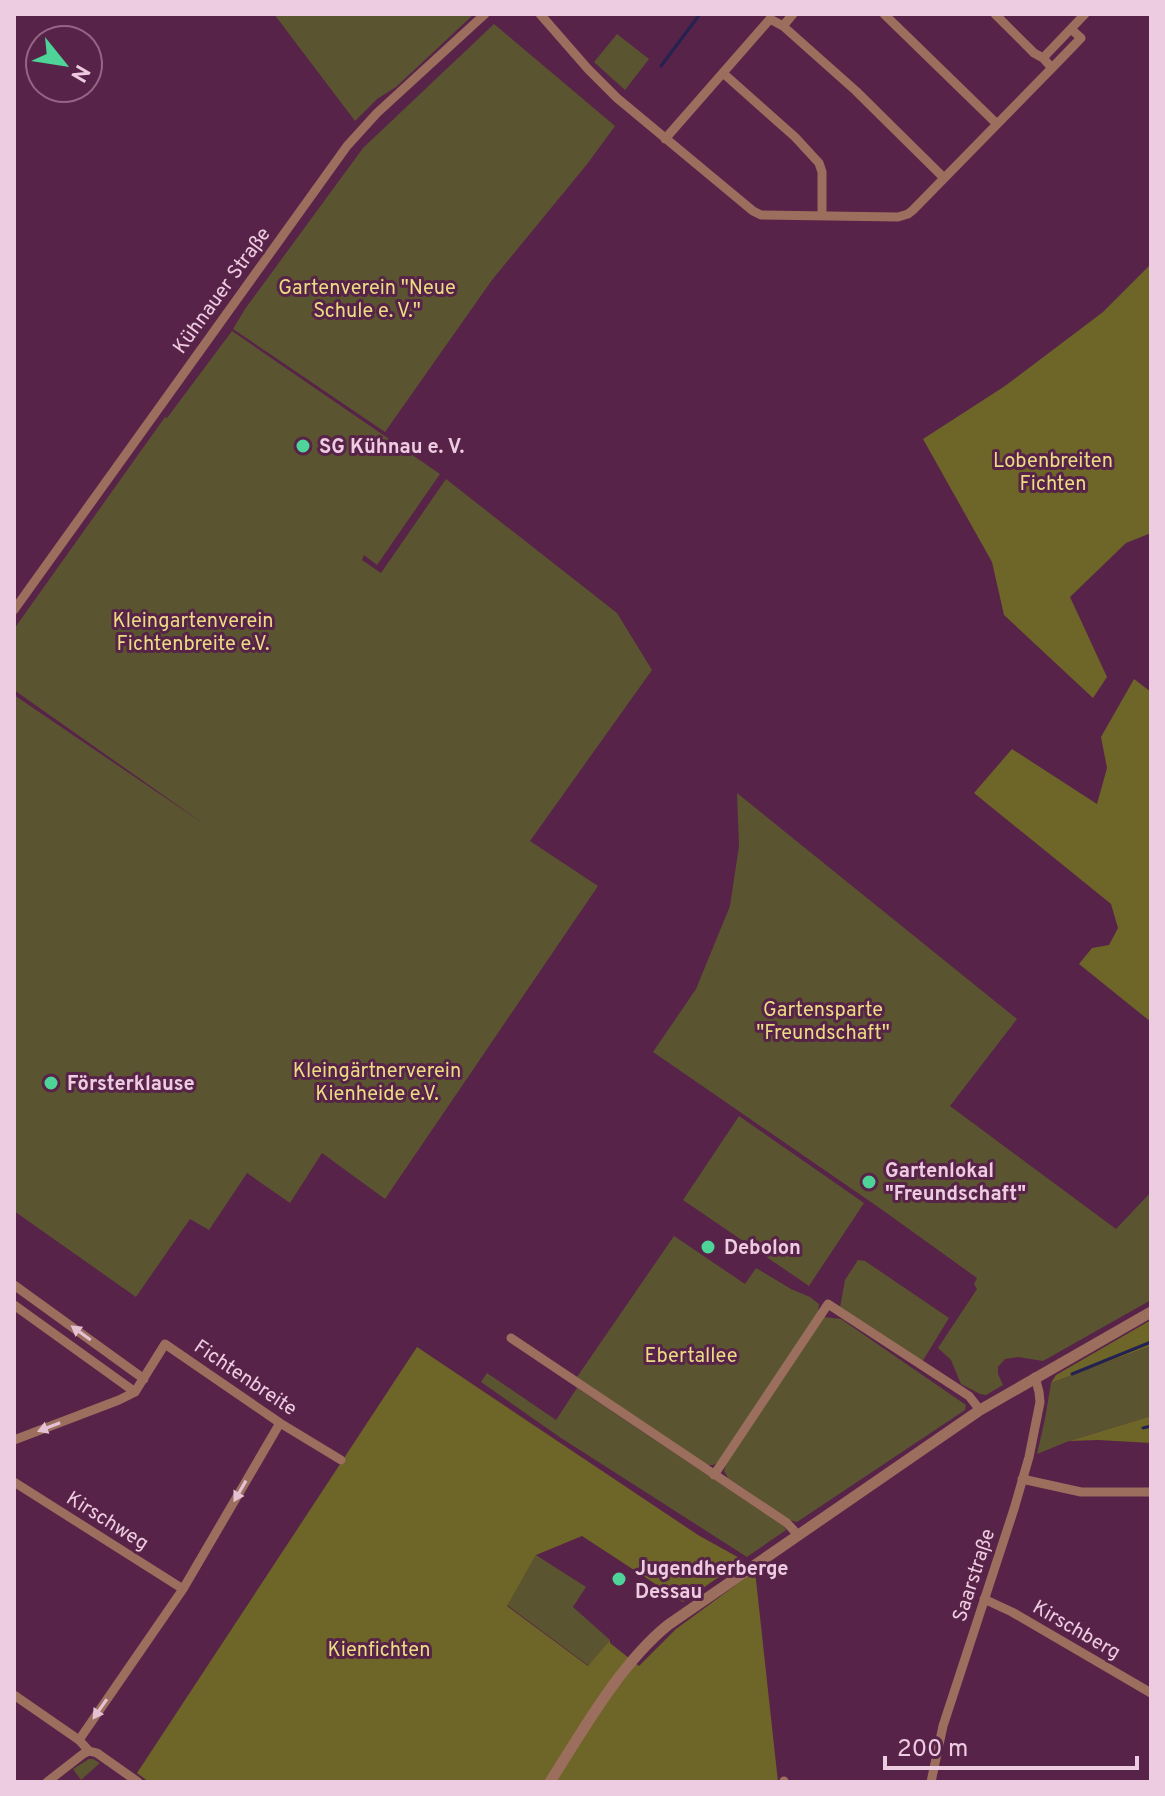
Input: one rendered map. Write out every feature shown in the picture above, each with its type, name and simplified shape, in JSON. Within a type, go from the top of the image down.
[{"type":"street","name":"Kühnauer Straße","points":[[14,610],[347,146],[377,113],[485,14]]},
{"type":"street","points":[[540,14],[603,85],[761,215],[904,216],[1081,38],[1071,29]]},
{"type":"street","points":[[783,26],[793,14]]},
{"type":"street","points":[[884,14],[997,124]]},
{"type":"street","points":[[995,14],[1052,68]]},
{"type":"street","points":[[1043,58],[1085,14]]},
{"type":"street","points":[[665,139],[770,19],[783,26],[856,91],[944,178]]},
{"type":"street","points":[[723,73],[795,137],[819,163],[822,172],[822,215]]},
{"type":"street","points":[[14,1285],[144,1379]]},
{"type":"street","points":[[714,1475],[828,1304],[969,1396],[980,1410]]},
{"type":"street","points":[[14,1305],[135,1392]]},
{"type":"street","points":[[550,1782],[618,1679],[651,1640],[686,1612],[980,1410],[1151,1312]]},
{"type":"street","points":[[511,1338],[787,1523],[798,1535]]},
{"type":"street","name":"Fichtenbreite","points":[[135,1392],[165,1344],[280,1423],[341,1460]]},
{"type":"street","name":"Saarstraße","points":[[931,1782],[943,1726],[1022,1479],[1040,1402],[1035,1377]]},
{"type":"street","points":[[14,1440],[135,1392]]},
{"type":"street","points":[[79,1740],[183,1589],[280,1423]]},
{"type":"street","points":[[1022,1479],[1081,1492],[1151,1492]]},
{"type":"street","name":"Kirschweg","points":[[14,1482],[183,1589]]},
{"type":"street","name":"Kirschberg","points":[[984,1599],[1012,1612],[1151,1693]]},
{"type":"street","points":[[14,1695],[79,1740],[89,1751],[97,1753],[138,1782]]},
{"type":"street","points":[[47,1782],[89,1751]]},
{"type":"green space","points":[[274,14],[474,14],[355,121]]},
{"type":"green space","name":"Gartenverein \"Neue Schule e. V.\"","points":[[494,24],[615,126],[492,280],[385,432],[233,329],[363,148]]},
{"type":"green space","points":[[617,34],[649,59],[625,90],[594,62]]},
{"type":"green space","name":"Lobenbreiten Fichten","points":[[1151,264],[1151,533],[1126,543],[1070,597],[1107,677],[1093,698],[1004,615],[992,562],[923,439],[1005,386],[1103,312]]},
{"type":"green space","points":[[232,331],[440,474],[377,565],[364,555],[362,560],[381,573],[446,479],[617,613],[652,670],[530,841],[598,886],[385,1199],[322,1153],[290,1203],[247,1173],[209,1230],[190,1219],[136,1297],[14,1211],[14,695],[207,826],[14,690],[14,629],[165,417]]},
{"type":"green space","points":[[1134,679],[1151,692],[1151,1022],[1079,964],[1092,948],[1109,945],[1118,928],[1111,904],[974,793],[1012,749],[1097,804],[1107,768],[1101,737]]},
{"type":"green space","name":"Gartensparte \"Freundschaft\"","points":[[737,793],[1017,1019],[950,1106],[1116,1229],[1151,1192],[1151,1300],[1043,1361],[1018,1357],[1005,1359],[998,1367],[1003,1385],[986,1395],[980,1394],[961,1384],[951,1360],[938,1348],[977,1289],[974,1284],[977,1278],[653,1052],[696,989],[730,906],[739,846]]},
{"type":"green space","points":[[739,1116],[864,1203],[809,1286],[683,1200]]},
{"type":"green space","name":"Ebertallee","points":[[674,1236],[745,1284],[756,1268],[819,1304],[818,1312],[719,1462],[713,1465],[705,1465],[577,1377]]},
{"type":"green space","points":[[858,1260],[865,1261],[949,1318],[922,1362],[840,1307],[845,1280]]},
{"type":"green space","points":[[824,1317],[841,1319],[966,1405],[965,1410],[797,1522],[789,1520],[728,1478],[724,1471]]},
{"type":"green space","points":[[1151,1320],[1151,1346],[1051,1383],[1056,1375]]},
{"type":"green space","points":[[1151,1346],[1151,1416],[1037,1454],[1051,1383]]},
{"type":"green space","name":"Kienfichten","points":[[417,1347],[698,1535],[743,1560],[683,1602],[582,1536],[536,1555],[507,1606],[588,1666],[610,1640],[639,1666],[676,1629],[755,1571],[778,1782],[149,1782],[137,1773]]},
{"type":"green space","points":[[487,1373],[556,1420],[577,1388],[786,1530],[747,1557],[561,1438],[481,1382]]},
{"type":"green space","points":[[1151,1416],[1151,1443],[1069,1441]]},
{"type":"green space","points":[[536,1555],[586,1587],[573,1607],[610,1640],[589,1666],[507,1605]]},
{"type":"green space","points":[[89,1759],[100,1763],[81,1780],[73,1769]]},
{"type":"waterway","points":[[661,66],[700,14]]},
{"type":"waterway","points":[[1072,1374],[1151,1342]]},
{"type":"waterway","points":[[1143,1428],[1151,1426]]},
{"type":"place","name":"SG Kühnau e. V.","points":[[303,446]]},
{"type":"place","name":"Försterklause","points":[[51,1083]]},
{"type":"place","name":"Gartenlokal \"Freundschaft\"","points":[[869,1182]]},
{"type":"place","name":"Debolon","points":[[708,1247]]},
{"type":"place","name":"Jugendherberge Dessau","points":[[619,1579]]},
{"type":"park label","name":"Kleingartenverein Fichtenbreite e.V.","points":[[193,632]]},
{"type":"park label","name":"Kleingärtnerverein Kienheide e.V.","points":[[377,1082]]}]
